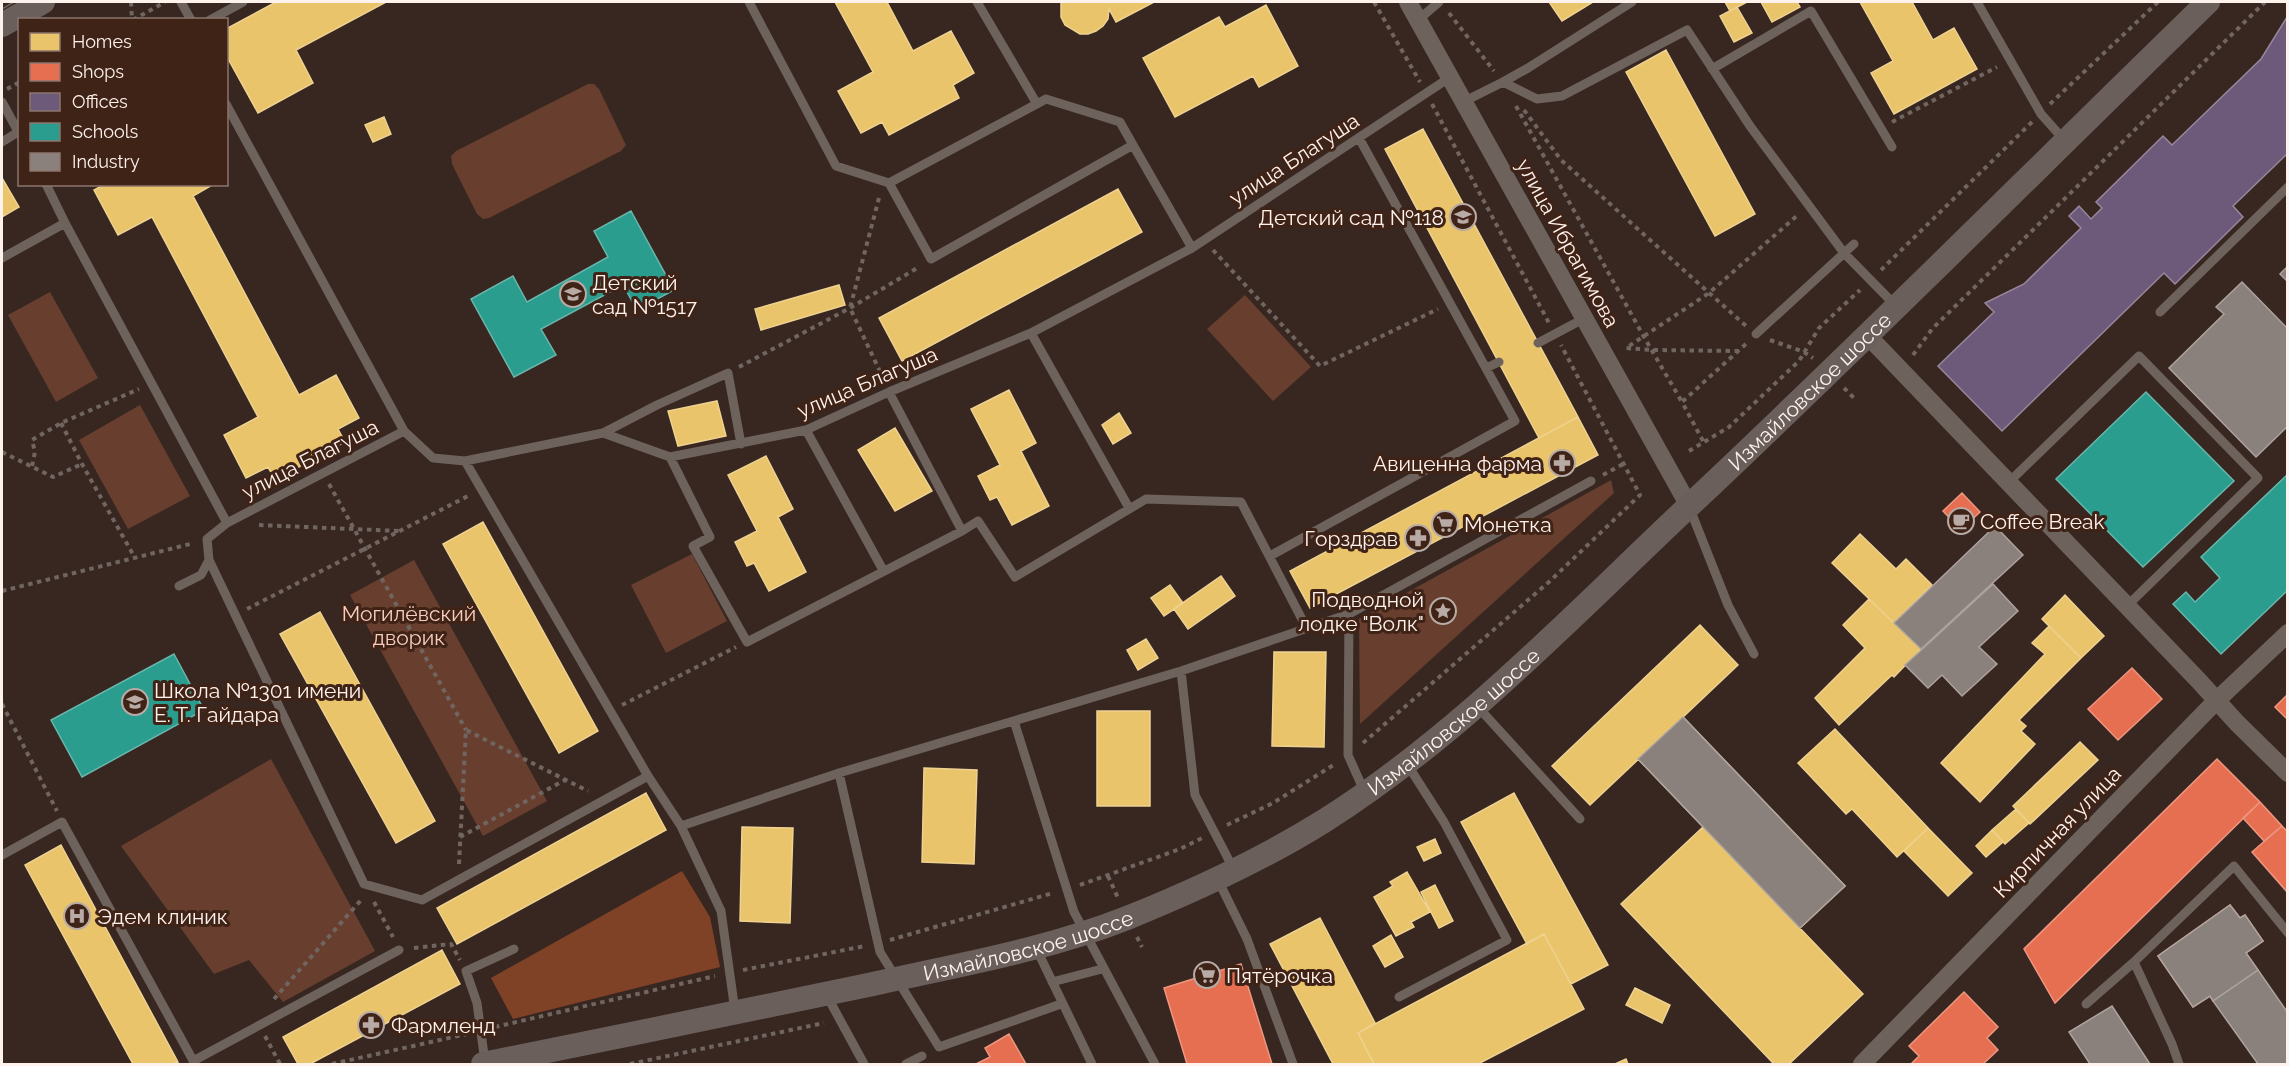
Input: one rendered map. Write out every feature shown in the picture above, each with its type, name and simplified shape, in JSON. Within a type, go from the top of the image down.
[{"type":"main road","points":[[2,25],[43,2]]},
{"type":"main road","name":"Измайловское шоссе","points":[[484,1064],[735,1014],[1035,948],[1128,918],[1278,848],[1324,820],[1406,763],[1475,705],[1830,374],[2208,2]]},
{"type":"street","name":"улица Ибрагимова","points":[[1408,2],[1689,506]]},
{"type":"street","points":[[1868,336],[2216,701],[2288,773]]},
{"type":"street","name":"Кирпичная улица","points":[[1862,1065],[2216,701],[2288,633]]},
{"type":"lane","points":[[181,2],[190,18]]},
{"type":"lane","points":[[214,18],[243,2]]},
{"type":"lane","points":[[749,2],[836,166],[886,182],[931,260],[1133,145]]},
{"type":"lane","points":[[977,2],[1037,104]]},
{"type":"lane","points":[[1418,20],[1439,2]]},
{"type":"lane","points":[[1463,102],[1528,69],[1632,2]]},
{"type":"lane","points":[[1977,2],[2040,114],[2065,141]]},
{"type":"lane","points":[[1712,69],[1811,11],[1892,147]]},
{"type":"lane","points":[[1503,82],[1537,99],[1562,96],[1687,30],[1750,126],[1844,253],[1898,307]]},
{"type":"lane","name":"улица Благуша","points":[[670,457],[806,430],[889,392],[1031,333],[1192,248],[1449,78]]},
{"type":"lane","points":[[886,182],[1046,99],[1120,122],[1192,248]]},
{"type":"lane","points":[[2,102],[18,129],[2,142]]},
{"type":"lane","points":[[228,108],[404,431]]},
{"type":"lane","points":[[1270,556],[1515,421],[1359,138]]},
{"type":"lane","points":[[47,186],[65,224],[227,523]]},
{"type":"lane","points":[[2160,312],[2288,187]]},
{"type":"lane","points":[[2,258],[65,224]]},
{"type":"lane","points":[[1756,334],[1854,243]]},
{"type":"lane","points":[[1538,343],[1585,318]]},
{"type":"lane","points":[[1031,333],[1129,508]]},
{"type":"lane","points":[[2008,483],[2139,356],[2258,478],[2127,606]]},
{"type":"lane","points":[[1486,368],[1499,362]]},
{"type":"lane","points":[[728,373],[741,444]]},
{"type":"lane","name":"улица Благуша","points":[[207,539],[227,523],[404,431],[433,458],[465,461],[603,433],[657,405],[728,373]]},
{"type":"lane","points":[[889,392],[962,531]]},
{"type":"lane","points":[[806,430],[883,570]]},
{"type":"lane","points":[[603,433],[670,457],[710,537],[693,546],[747,642],[978,521],[1015,577],[1146,499],[1241,502],[1306,627]]},
{"type":"lane","points":[[465,461],[648,776],[681,826],[721,911],[735,1014]]},
{"type":"lane","points":[[681,826],[839,773],[1181,671],[1349,614],[1591,482]]},
{"type":"lane","points":[[1689,506],[1728,605],[1754,654]]},
{"type":"lane","points":[[207,539],[209,560],[366,888],[422,900],[648,776]]},
{"type":"lane","points":[[180,586],[201,574],[209,560]]},
{"type":"lane","points":[[1349,614],[1348,755],[1365,793]]},
{"type":"lane","points":[[1181,671],[1195,795],[1214,832],[1225,874],[1247,939],[1293,1065]]},
{"type":"lane","points":[[1475,705],[1580,819]]},
{"type":"lane","points":[[1014,721],[1074,912],[1102,969],[1155,1065]]},
{"type":"lane","points":[[1399,997],[1506,940],[1444,822],[1406,763]]},
{"type":"lane","points":[[839,773],[880,952],[939,1047],[1061,1004]]},
{"type":"lane","points":[[2,855],[62,822],[194,1063],[399,950]]},
{"type":"lane","points":[[2086,1004],[2134,962],[2234,866],[2288,933]]},
{"type":"lane","points":[[1035,948],[1092,1065]]},
{"type":"lane","points":[[484,1064],[477,1003],[466,971],[513,949]]},
{"type":"lane","points":[[2134,962],[2172,1044],[2179,1065]]},
{"type":"lane","points":[[1052,982],[1102,969]]},
{"type":"lane","points":[[826,994],[864,1065]]},
{"type":"lane","points":[[906,1065],[922,1056]]},
{"type":"path","points":[[131,2],[132,18]]},
{"type":"path","points":[[136,18],[165,2]]},
{"type":"path","points":[[332,1065],[730,973],[879,943],[1066,890],[1180,849],[1273,803],[1348,755],[1387,724],[1550,580],[1640,495],[1426,94],[1374,2]]},
{"type":"path","points":[[1689,451],[1729,427],[1799,361],[1819,328],[2158,2]]},
{"type":"path","points":[[1912,356],[1932,328],[2265,2]]},
{"type":"path","points":[[1447,10],[1561,160],[1708,294],[1756,334],[1804,352],[1856,400]]},
{"type":"path","points":[[1881,128],[2009,61]]},
{"type":"path","points":[[1503,82],[1703,441]]},
{"type":"path","points":[[2,92],[18,83]]},
{"type":"path","points":[[886,182],[850,308],[889,392]]},
{"type":"path","points":[[1738,351],[1626,348],[1708,294],[1809,205]]},
{"type":"path","points":[[1203,240],[1320,366],[1449,303]]},
{"type":"path","points":[[728,373],[850,308],[931,260]]},
{"type":"path","points":[[1682,402],[1756,334]]},
{"type":"path","points":[[32,466],[35,452],[32,440],[61,423],[151,384]]},
{"type":"path","points":[[61,423],[135,558]]},
{"type":"path","points":[[2,452],[53,477],[82,465]]},
{"type":"path","points":[[1591,482],[1623,464]]},
{"type":"path","points":[[323,473],[357,530],[466,730],[458,880]]},
{"type":"path","points":[[235,615],[482,489]]},
{"type":"path","points":[[227,523],[399,531]]},
{"type":"path","points":[[2,591],[207,539]]},
{"type":"path","points":[[611,710],[747,642]]},
{"type":"path","points":[[2,704],[62,822]]},
{"type":"path","points":[[466,730],[604,799]]},
{"type":"path","points":[[460,837],[565,780]]},
{"type":"path","points":[[270,1003],[366,888],[399,950],[451,944],[466,971]]},
{"type":"path","points":[[630,1065],[840,1019]]},
{"type":"path","points":[[259,1027],[280,1065]]},
{"type":"green space","points":[[588,84],[594,84],[599,89],[626,145],[621,151],[483,219],[477,214],[452,164],[451,156],[456,151]]},
{"type":"green space","points":[[50,292],[98,378],[56,402],[8,315]]},
{"type":"green space","points":[[1245,295],[1311,367],[1273,401],[1207,329]]},
{"type":"green space","points":[[140,405],[190,496],[128,529],[79,440]]},
{"type":"green space","points":[[1611,480],[1614,493],[1360,724],[1359,619]]},
{"type":"green space","points":[[692,554],[727,621],[666,653],[631,585]]},
{"type":"green space","name":"Могилёвский дворик","points":[[414,560],[547,801],[483,836],[350,595]]},
{"type":"green space","points":[[271,759],[375,951],[283,1002],[249,960],[214,974],[121,846]]},
{"type":"shaded area","points":[[682,871],[710,917],[720,967],[513,1019],[491,978]]},
{"type":"building: Homes","points":[[276,2],[386,2],[296,50],[313,83],[258,113],[228,59],[228,28]]},
{"type":"building: Homes","points":[[835,2],[887,2],[913,51],[951,31],[974,73],[953,85],[959,98],[889,135],[882,122],[861,133],[838,91],[873,72]]},
{"type":"building: Homes","points":[[1061,2],[1154,2],[1116,22],[1109,9],[1108,19],[1103,26],[1088,34],[1080,34],[1065,25],[1061,17]]},
{"type":"building: Homes","points":[[1549,2],[1593,2],[1562,21]]},
{"type":"building: Homes","points":[[1725,2],[1747,2],[1730,11]]},
{"type":"building: Homes","points":[[1761,2],[1797,2],[1800,7],[1772,22]]},
{"type":"building: Homes","points":[[1860,2],[1912,2],[1933,40],[1954,28],[1977,69],[1894,114],[1871,73],[1893,61]]},
{"type":"building: Homes","points":[[1266,5],[1298,66],[1259,87],[1253,76],[1175,117],[1143,58],[1219,17],[1225,27]]},
{"type":"building: Homes","points":[[1737,7],[1752,33],[1734,42],[1720,16]]},
{"type":"building: Homes","points":[[1666,50],[1755,214],[1715,236],[1626,72]]},
{"type":"building: Homes","points":[[384,117],[391,134],[373,142],[365,125]]},
{"type":"building: Homes","points":[[1423,129],[1578,417],[1539,438],[1385,149]]},
{"type":"building: Homes","points":[[2,178],[19,207],[2,217]]},
{"type":"building: Homes","points":[[101,186],[210,186],[193,196],[299,395],[336,375],[359,418],[338,429],[345,442],[275,480],[268,467],[246,478],[224,435],[258,417],[152,217],[118,235],[94,190]]},
{"type":"building: Homes","points":[[1118,189],[1142,232],[902,361],[879,318]]},
{"type":"building: Homes","points":[[839,285],[845,305],[761,330],[755,309]]},
{"type":"building: Homes","points":[[1009,390],[1036,443],[1021,451],[1049,506],[1012,525],[997,497],[990,500],[978,476],[1000,465],[971,409]]},
{"type":"building: Homes","points":[[717,401],[726,436],[678,446],[668,411]]},
{"type":"building: Homes","points":[[1119,413],[1131,433],[1113,444],[1102,425]]},
{"type":"building: Homes","points":[[1578,417],[1598,455],[1310,608],[1290,571]]},
{"type":"building: Homes","points":[[895,428],[932,491],[895,511],[858,450]]},
{"type":"building: Homes","points":[[766,456],[793,509],[778,517],[806,572],[769,591],[754,563],[747,566],[735,542],[757,531],[728,475]]},
{"type":"building: Homes","points":[[483,522],[598,731],[559,753],[443,544]]},
{"type":"building: Homes","points":[[1860,534],[1896,569],[1906,559],[1932,585],[1894,623],[1832,563]]},
{"type":"building: Homes","points":[[1221,576],[1235,596],[1188,629],[1174,609]]},
{"type":"building: Homes","points":[[1170,585],[1183,603],[1164,616],[1151,598]]},
{"type":"building: Homes","points":[[2065,595],[2104,636],[2081,658],[2042,619]]},
{"type":"building: Homes","points":[[1869,599],[1921,649],[1894,677],[1892,675],[1839,725],[1815,698],[1865,648],[1843,625]]},
{"type":"building: Homes","points":[[320,612],[435,821],[396,843],[280,634]]},
{"type":"building: Homes","points":[[1700,625],[1738,665],[1590,805],[1552,766]]},
{"type":"building: Homes","points":[[2049,626],[2081,658],[2019,720],[2026,726],[2021,731],[2035,744],[1980,802],[1941,763],[2045,654],[2032,643]]},
{"type":"building: Homes","points":[[1146,639],[1158,658],[1138,670],[1127,650]]},
{"type":"building: Homes","points":[[1274,652],[1326,652],[1324,747],[1272,746]]},
{"type":"building: Homes","points":[[1097,711],[1150,711],[1150,806],[1097,806]]},
{"type":"building: Homes","points":[[1683,717],[1845,886],[1800,928],[1638,759]]},
{"type":"building: Homes","points":[[1835,729],[1928,828],[1897,857],[1852,809],[1846,814],[1798,763]]},
{"type":"building: Homes","points":[[2080,742],[2098,760],[2030,824],[2013,806]]},
{"type":"building: Homes","points":[[924,768],[977,770],[974,864],[922,862]]},
{"type":"building: Homes","points":[[646,793],[666,830],[457,944],[437,908]]},
{"type":"building: Homes","points":[[1514,793],[1608,965],[1571,984],[1544,934],[1527,944],[1461,822]]},
{"type":"building: Homes","points":[[2016,809],[2029,823],[2005,844],[1992,830]]},
{"type":"building: Homes","points":[[742,827],[793,828],[790,923],[740,921]]},
{"type":"building: Homes","points":[[1703,827],[1863,994],[1789,1064],[1774,1064],[1621,904]]},
{"type":"building: Homes","points":[[1928,828],[1972,873],[1948,896],[1904,851]]},
{"type":"building: Homes","points":[[1992,830],[2003,842],[1986,857],[1976,846]]},
{"type":"building: Homes","points":[[1435,839],[1441,853],[1424,861],[1417,847]]},
{"type":"building: Homes","points":[[61,845],[178,1062],[133,1064],[25,865]]},
{"type":"building: Homes","points":[[1407,872],[1430,912],[1411,922],[1414,927],[1396,936],[1374,897],[1393,886],[1390,882]]},
{"type":"building: Homes","points":[[1435,885],[1453,921],[1439,928],[1421,892]]},
{"type":"building: Homes","points":[[1320,918],[1375,1023],[1358,1033],[1374,1064],[1333,1064],[1270,944]]},
{"type":"building: Homes","points":[[1544,934],[1584,1009],[1478,1064],[1374,1064],[1358,1033]]},
{"type":"building: Homes","points":[[1391,935],[1403,957],[1385,967],[1373,946]]},
{"type":"building: Homes","points":[[442,950],[460,984],[310,1064],[298,1064],[283,1037]]},
{"type":"building: Homes","points":[[1635,988],[1670,1005],[1662,1023],[1626,1005]]},
{"type":"building: Homes","points":[[1626,1059],[1628,1064],[1615,1064]]},
{"type":"building: Shops","name":"Coffee Break","points":[[1962,493],[1980,512],[1961,530],[1943,511]]},
{"type":"building: Shops","points":[[2132,668],[2162,699],[2118,740],[2088,709]]},
{"type":"building: Shops","points":[[2288,694],[2288,720],[2275,707]]},
{"type":"building: Shops","points":[[2217,759],[2260,802],[2055,1003],[2024,949]]},
{"type":"building: Shops","points":[[2260,802],[2282,826],[2264,841],[2243,818]]},
{"type":"building: Shops","points":[[2282,826],[2288,832],[2288,893],[2252,852]]},
{"type":"building: Shops","points":[[2230,905],[2240,918],[2245,915],[2263,941],[2246,953],[2258,970],[2213,1001],[2210,996],[2193,1007],[2158,956]]},
{"type":"building: Shops","points":[[1241,964],[1272,1064],[1187,1064],[1164,988]]},
{"type":"building: Shops","points":[[1964,992],[1998,1027],[1987,1038],[1998,1050],[1983,1064],[1913,1064],[1919,1056],[1909,1046]]},
{"type":"building: Shops","points":[[1009,1034],[1026,1064],[976,1064],[990,1057],[985,1048]]},
{"type":"building: Offices","points":[[2287,17],[2288,153],[2233,206],[2243,217],[2175,284],[2164,273],[2002,431],[1938,366],[1994,312],[1985,303],[2024,284],[2081,228],[2069,216],[2079,206],[2091,219],[2102,208],[2096,202],[2163,136],[2172,145],[2261,59]]},
{"type":"building: Schools","name":"Детский сад №1517","points":[[631,211],[674,290],[637,310],[623,285],[541,329],[556,355],[514,377],[471,299],[513,276],[527,302],[608,257],[594,231]]},
{"type":"building: Schools","points":[[2146,392],[2234,481],[2143,567],[2056,479]]},
{"type":"building: Schools","points":[[2288,474],[2288,590],[2221,654],[2173,604],[2186,592],[2195,602],[2220,578],[2201,557]]},
{"type":"building: Schools","points":[[174,654],[204,710],[82,777],[51,720]]},
{"type":"building: Industry","points":[[2288,266],[2288,282],[2280,274]]},
{"type":"building: Industry","points":[[2242,282],[2288,329],[2288,426],[2256,457],[2169,368],[2224,314],[2216,307]]},
{"type":"building: Industry","points":[[1995,526],[2023,555],[1921,649],[1894,623]]},
{"type":"building: Industry","points":[[1993,584],[2018,611],[1979,647],[1997,664],[1962,696],[1942,675],[1928,688],[1905,665]]},
{"type":"building: Industry","points":[[1683,717],[1845,886],[1800,928],[1638,759]]},
{"type":"building: Industry","points":[[2230,905],[2240,918],[2245,915],[2263,941],[2246,953],[2258,970],[2213,1001],[2210,996],[2193,1007],[2158,956]]},
{"type":"building: Industry","points":[[2258,970],[2288,1013],[2288,1064],[2258,1064],[2213,1001]]},
{"type":"building: Industry","points":[[2112,1006],[2150,1064],[2090,1064],[2069,1032]]},
{"type":"tram line","points":[[2,9],[14,2]]},
{"type":"place","name":"Детский сад №118","points":[[1463,217]]},
{"type":"place","name":"Детский сад №1517","points":[[573,294]]},
{"type":"place","name":"Авиценна фарма","points":[[1562,463]]},
{"type":"place","name":"Coffee Break","points":[[1961,521]]},
{"type":"place","name":"Монетка","points":[[1445,524]]},
{"type":"place","name":"Горздрав","points":[[1418,538]]},
{"type":"place","name":"Подводной лодке \"Волк\"","points":[[1443,611]]},
{"type":"place","name":"Школа №1301 имени Е. Т. Гайдара","points":[[135,702]]},
{"type":"place","name":"Эдем клиник","points":[[77,916]]},
{"type":"place","name":"Пятёрочка","points":[[1207,975]]},
{"type":"place","name":"Фармленд","points":[[371,1025]]}]
